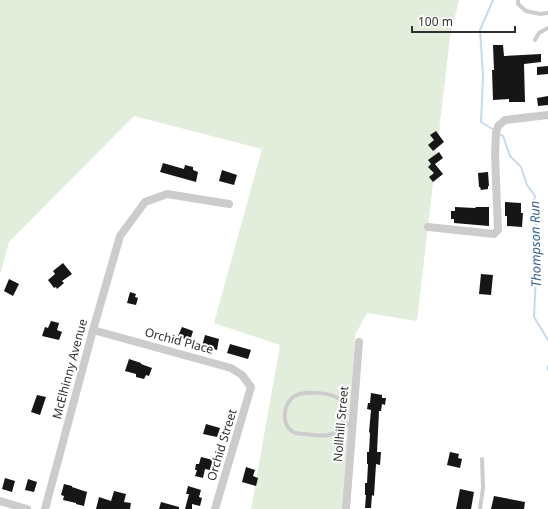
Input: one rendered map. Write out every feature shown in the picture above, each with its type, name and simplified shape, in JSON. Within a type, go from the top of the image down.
[{"type":"street","points":[[428,227],[494,234],[498,230],[495,155],[497,129],[505,120],[548,115]]},
{"type":"street","name":"McElhinny Avenue","points":[[45,509],[120,236],[145,202],[167,194],[229,204]]},
{"type":"street","name":"Orchid Place","points":[[93,330],[231,368],[242,375],[251,387]]},
{"type":"street","name":"Nollhill Street","points":[[346,509],[359,342]]},
{"type":"street","name":"Orchid Street","points":[[215,509],[251,387]]},
{"type":"street","points":[[0,502],[23,508]]},
{"type":"lane","points":[[518,0],[518,4],[526,12],[540,14],[548,13]]},
{"type":"lane","points":[[535,40],[539,33],[548,28]]},
{"type":"lane","points":[[302,393],[331,395],[341,401],[343,424],[338,430],[329,435],[317,436],[296,433],[289,429],[287,425],[285,418],[286,410],[292,398],[302,393]]},
{"type":"lane","points":[[343,424],[352,425]]},
{"type":"lane","points":[[480,509],[483,488],[482,459]]},
{"type":"green space","points":[[0,0],[459,0],[450,37],[417,321],[367,313],[355,335],[344,509],[251,509],[280,345],[214,323],[262,149],[134,116],[9,242],[0,275]]},
{"type":"building","points":[[493,45],[503,45],[504,56],[541,54],[541,62],[524,64],[525,102],[509,102],[509,99],[493,100]]},
{"type":"building","points":[[548,66],[548,74],[537,75],[537,67]]},
{"type":"building","points":[[548,96],[548,105],[538,106],[537,98]]},
{"type":"building","points":[[436,131],[444,142],[433,151],[428,145],[434,140],[430,135]]},
{"type":"building","points":[[439,152],[443,158],[435,164],[443,174],[433,182],[429,177],[434,173],[428,167],[431,164],[428,160]]},
{"type":"building","points":[[163,163],[184,169],[185,165],[193,167],[193,170],[198,172],[196,182],[160,172]]},
{"type":"building","points":[[222,170],[237,175],[234,185],[219,181]]},
{"type":"building","points":[[488,172],[488,189],[481,190],[479,187],[478,173]]},
{"type":"building","points":[[505,202],[521,203],[521,213],[523,213],[522,227],[507,226]]},
{"type":"building","points":[[455,207],[489,207],[489,226],[454,223],[454,219],[451,219],[451,211],[455,211]]},
{"type":"building","points":[[63,263],[72,274],[62,281],[64,283],[57,289],[56,287],[54,288],[48,280],[55,274],[53,271]]},
{"type":"building","points":[[481,274],[493,275],[491,295],[479,294]]},
{"type":"building","points":[[9,279],[19,284],[13,296],[4,291]]},
{"type":"building","points":[[130,292],[136,294],[135,297],[138,298],[136,305],[127,303]]},
{"type":"building","points":[[51,321],[59,323],[57,330],[62,332],[59,340],[42,336],[45,327],[48,328]]},
{"type":"building","points":[[182,327],[193,331],[190,341],[178,336]]},
{"type":"building","points":[[205,335],[219,339],[217,350],[202,346]]},
{"type":"building","points":[[230,344],[251,350],[248,359],[227,353]]},
{"type":"building","points":[[129,359],[152,368],[149,376],[146,375],[144,379],[136,377],[136,374],[125,371]]},
{"type":"building","points":[[371,393],[382,395],[382,398],[386,398],[385,405],[382,404],[381,411],[379,411],[377,452],[381,452],[380,465],[376,464],[374,496],[372,495],[371,508],[365,508],[365,483],[367,483],[367,452],[369,452],[371,410],[367,409],[368,403],[370,403]]},
{"type":"building","points":[[37,395],[46,397],[40,415],[31,412]]},
{"type":"building","points":[[206,424],[220,428],[217,437],[203,434]]},
{"type":"building","points":[[450,452],[459,454],[458,458],[462,459],[460,468],[447,465]]},
{"type":"building","points":[[201,457],[213,460],[210,470],[205,469],[203,478],[195,476],[197,470],[195,470],[196,464],[199,464]]},
{"type":"building","points":[[246,467],[255,470],[253,476],[258,478],[256,486],[242,482]]},
{"type":"building","points":[[5,478],[15,481],[12,492],[2,489]]},
{"type":"building","points":[[28,479],[37,482],[34,492],[25,490]]},
{"type":"building","points":[[64,484],[87,492],[84,506],[63,500],[64,496],[61,495]]},
{"type":"building","points":[[188,486],[201,490],[199,497],[202,498],[200,506],[192,504],[192,509],[185,509],[189,494],[186,494]]},
{"type":"building","points":[[460,489],[474,492],[471,509],[456,509]]},
{"type":"building","points":[[114,491],[126,494],[124,502],[131,503],[130,509],[96,509],[99,497],[111,501]]},
{"type":"building","points":[[494,496],[525,502],[524,509],[491,509]]},
{"type":"building","points":[[161,502],[179,507],[179,509],[159,509]]},
{"type":"waterway","name":"Thompson Run","points":[[493,0],[480,30],[483,75],[481,122],[494,130]]},
{"type":"waterway","name":"Thompson Run","points":[[499,134],[503,136],[510,156],[521,167],[527,185],[535,196],[532,212],[537,227],[534,317],[548,340]]}]
